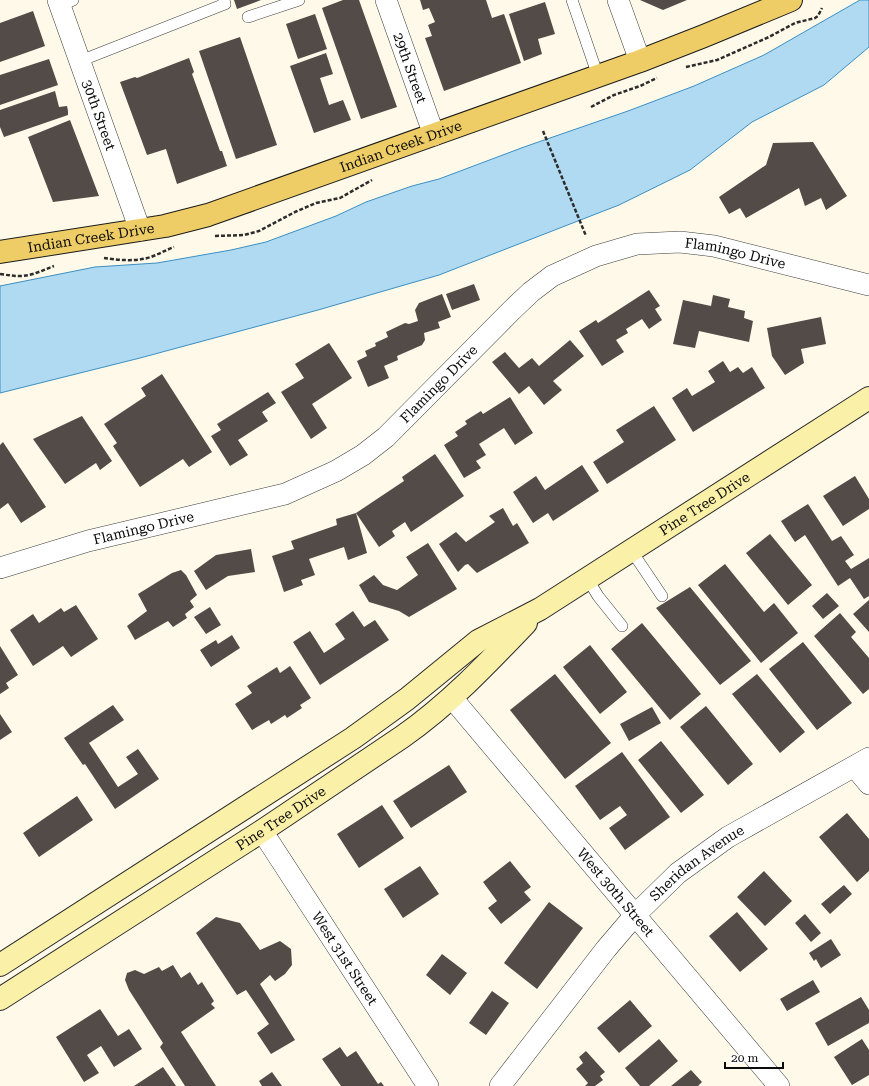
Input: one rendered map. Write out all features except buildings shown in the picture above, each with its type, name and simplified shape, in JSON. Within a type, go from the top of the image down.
[{"type":"main road","name":"Indian Creek Drive","points":[[0,252],[165,226],[208,215],[640,61],[790,0]]},
{"type":"main road","name":"Pine Tree Drive","points":[[0,965],[353,738],[407,699],[478,641],[540,609],[869,398]]},
{"type":"main road","name":"Pine Tree Drive","points":[[0,999],[262,830],[425,721],[452,698],[540,609]]},
{"type":"street","name":"29th Street","points":[[386,0],[434,135]]},
{"type":"street","points":[[618,0],[640,61]]},
{"type":"street","name":"30th Street","points":[[64,2],[80,61],[140,230]]},
{"type":"street","name":"Flamingo Drive","points":[[0,568],[88,541],[285,494],[336,471],[363,455],[386,437],[512,309],[531,292],[552,276],[596,256],[637,244],[680,242],[714,246],[869,285]]},
{"type":"street","name":"West 30th Street","points":[[452,698],[779,1086]]},
{"type":"street","points":[[862,763],[869,784]]},
{"type":"street","name":"Sheridan Avenue","points":[[500,1086],[606,949],[635,915],[678,873],[728,837],[862,763]]},
{"type":"street","name":"West 31st Street","points":[[262,830],[428,1086]]},
{"type":"lane","points":[[80,61],[225,4],[224,0]]},
{"type":"lane","points":[[248,17],[297,0]]},
{"type":"lane","points":[[572,0],[598,76]]},
{"type":"lane","points":[[631,550],[662,596]]},
{"type":"lane","points":[[587,578],[598,596],[622,626]]},
{"type":"path","points":[[682,68],[717,60],[769,37],[795,23],[815,18],[818,16],[822,8]]},
{"type":"path","points":[[591,107],[614,95],[645,84],[664,75]]},
{"type":"path","points":[[543,131],[586,236]]},
{"type":"water","points":[[860,0],[869,0],[869,47],[824,85],[752,122],[690,170],[619,205],[439,275],[318,310],[140,358],[0,393],[0,286],[95,267],[157,263],[231,250],[266,242],[336,216],[366,202],[412,186],[439,179],[694,86],[764,55]]}]
